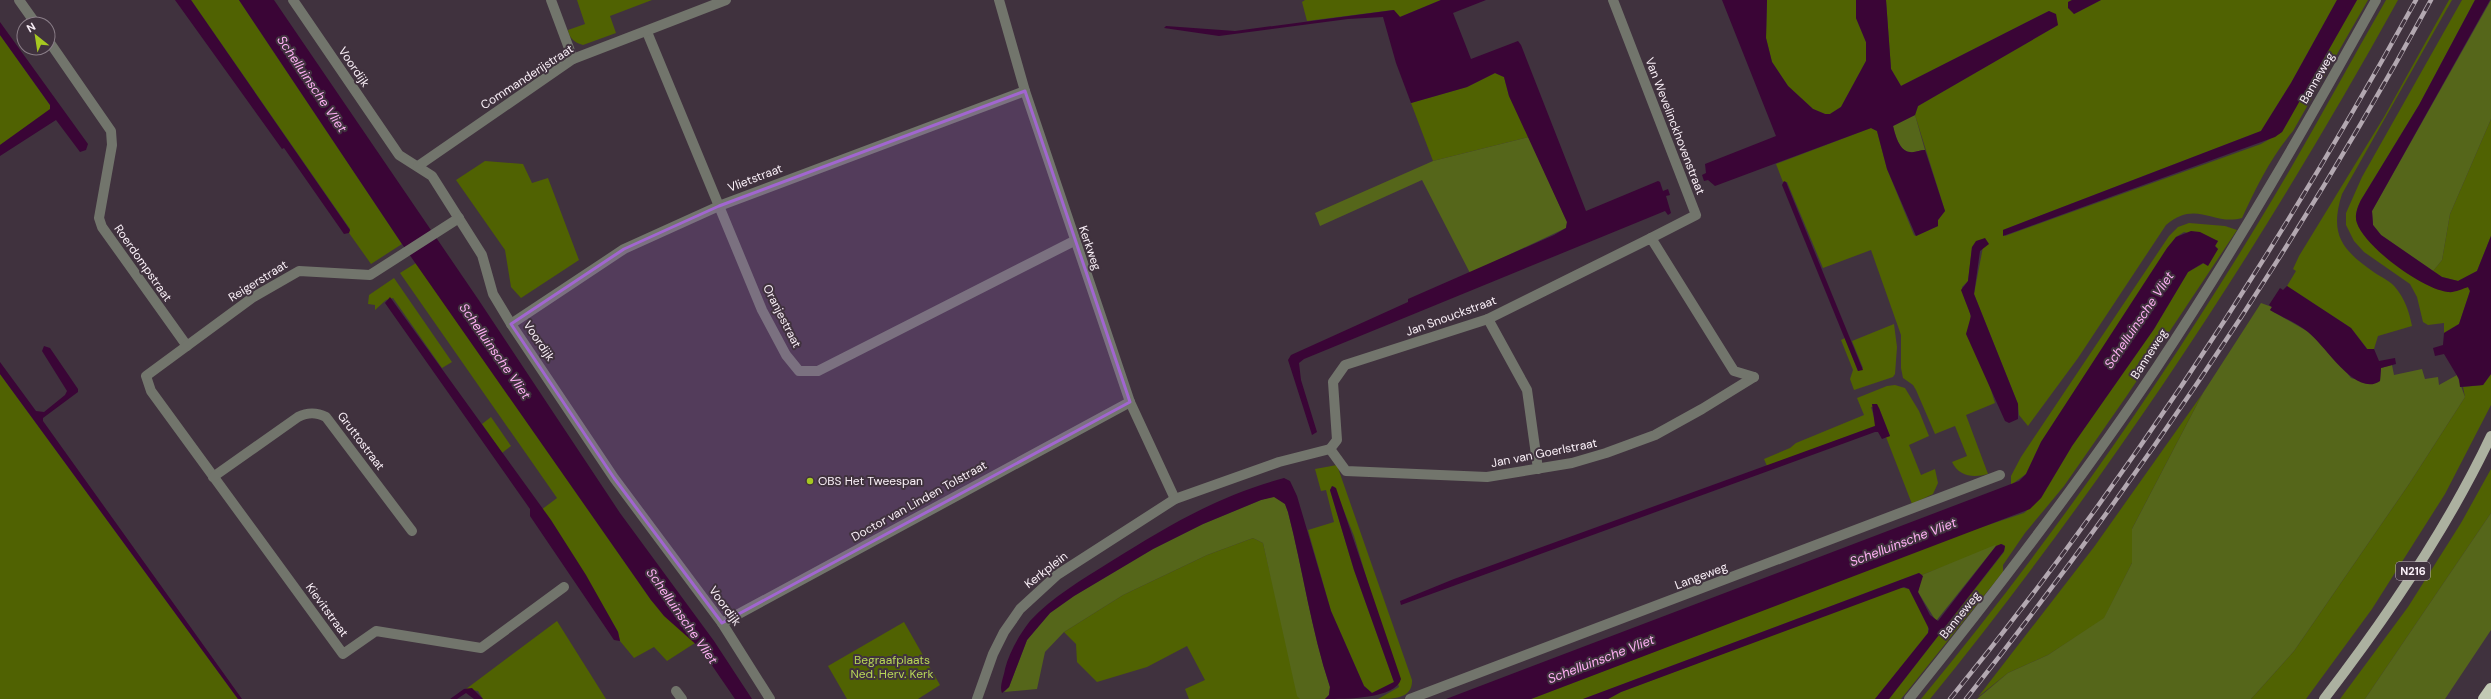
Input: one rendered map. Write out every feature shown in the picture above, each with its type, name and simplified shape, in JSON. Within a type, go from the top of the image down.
[{"type":"highway","points":[[2484,699],[2491,689]]},
{"type":"main road","name":"N216","points":[[2324,699],[2413,571],[2456,500],[2491,436]]},
{"type":"street","points":[[19,0],[30,16]]},
{"type":"street","name":"Voordijk","points":[[293,0],[399,155],[432,176],[482,255],[493,294],[511,324],[614,478],[722,623],[770,699]]},
{"type":"street","points":[[551,0],[573,59]]},
{"type":"street","name":"Commanderijstraat","points":[[418,166],[573,59],[647,32],[726,0]]},
{"type":"street","name":"Kerkweg","points":[[999,0],[1025,91],[1074,241],[1130,402],[1175,499]]},
{"type":"street","name":"Van Wevelinckhovenstraat","points":[[1613,0],[1696,215],[1651,238]]},
{"type":"street","name":"Banneweg","points":[[1909,699],[2041,531],[2158,366],[2246,227],[2376,0]]},
{"type":"street","name":"Oranjestraat","points":[[647,32],[762,310],[786,355],[799,371],[818,371],[1074,241]]},
{"type":"street","name":"Roerdompstraat","points":[[56,52],[111,131],[112,145],[99,218],[102,227],[187,346]]},
{"type":"street","name":"Vlietstraat","points":[[511,324],[624,249],[719,206],[1025,91]]},
{"type":"street","name":"Reigerstraat","points":[[146,376],[252,298],[298,271],[370,275],[459,218]]},
{"type":"street","name":"Jan Snouckstraat","points":[[1330,448],[1337,440],[1333,382],[1345,365],[1488,319],[1651,238]]},
{"type":"street","name":"Jan van Goerlstraat","points":[[1330,448],[1346,471],[1486,477],[1538,469],[1606,453],[1655,435],[1702,410],[1754,377],[1734,371],[1651,238]]},
{"type":"street","points":[[1488,319],[1527,390],[1538,469]]},
{"type":"street","name":"Kievitstraat","points":[[146,376],[151,391],[343,654],[376,631],[481,648],[564,587]]},
{"type":"street","name":"Doctor van Linden Tolstraat","points":[[722,623],[1130,402]]},
{"type":"street","name":"Gruttostraat","points":[[214,477],[298,417],[306,413],[319,413],[326,417],[412,531]]},
{"type":"street","points":[[1175,499],[1279,462],[1330,448]]},
{"type":"street","name":"Langeweg","points":[[1410,699],[2000,475]]},
{"type":"street","name":"Kerkplein","points":[[977,699],[993,654],[1020,609],[1058,574],[1175,499]]},
{"type":"highlighted area","points":[[1025,91],[1130,402],[722,623],[614,478],[511,324],[624,249],[719,206]]},
{"type":"green space","points":[[191,0],[239,0],[402,244],[371,264],[349,233],[350,229]]},
{"type":"green space","points":[[577,0],[652,0],[610,16],[616,33],[583,45],[573,40],[568,30],[585,24]]},
{"type":"green space","points":[[1305,0],[1441,0],[1400,17],[1393,10],[1307,21],[1302,2]]},
{"type":"green space","points":[[1767,0],[1856,0],[1856,18],[1866,42],[1866,61],[1841,107],[1830,114],[1825,114],[1813,109],[1788,86],[1772,62],[1766,38]]},
{"type":"green space","points":[[1886,0],[2072,0],[2069,2],[2074,14],[2101,0],[2337,0],[2291,83],[2261,131],[2003,230],[2005,236],[2261,144],[2282,132],[2357,0],[2368,0],[2293,131],[2264,173],[2242,218],[2232,220],[2222,219],[2196,213],[2186,214],[2166,225],[2078,358],[2028,426],[2019,415],[2018,404],[1974,294],[1983,247],[1972,247],[1968,281],[1962,287],[1962,291],[1969,309],[1971,318],[1970,322],[1995,403],[1966,415],[1988,474],[1977,476],[1967,475],[1955,467],[1952,462],[1967,456],[1955,426],[1935,434],[1916,390],[1913,385],[1903,378],[1901,368],[1901,335],[1871,250],[1823,268],[1787,182],[1783,182],[1776,164],[1871,128],[1877,131],[1887,169],[1914,235],[1916,236],[1938,226],[1938,220],[1945,211],[1915,115],[1918,106],[2058,25],[2049,11],[1901,86],[1891,69]]},
{"type":"green space","points":[[2386,0],[2398,0],[2346,92],[2292,182],[2237,272],[2179,360],[2120,447],[2059,532],[1930,699],[1921,699],[2056,526],[2099,466],[2182,344],[2276,193]]},
{"type":"green space","points":[[2449,0],[2452,0],[2342,194],[2338,208],[2338,231],[2341,240],[2354,257],[2395,287],[2406,305],[2412,326],[2378,336],[2374,349],[2369,351],[2351,328],[2287,286],[2296,271],[2293,269],[2299,256],[2384,117]]},
{"type":"green space","points":[[2462,0],[2475,0],[2419,105],[2361,200],[2356,214],[2357,223],[2370,242],[2393,263],[2419,281],[2431,287],[2445,291],[2468,287],[2470,291],[2459,324],[2444,333],[2444,323],[2428,325],[2423,322],[2417,297],[2410,284],[2364,252],[2354,241],[2346,225],[2346,213],[2362,177]]},
{"type":"green space","points":[[2491,0],[2491,119],[2450,214],[2442,260],[2433,271],[2381,235],[2373,225],[2372,211]]},
{"type":"green space","points":[[0,35],[50,105],[50,110],[0,145]]},
{"type":"green space","points":[[1495,73],[1504,77],[1509,96],[1529,137],[1433,161],[1411,103],[1467,87]]},
{"type":"green space","points":[[1915,115],[1925,150],[1910,152],[1903,149],[1900,145],[1893,126]]},
{"type":"green space","points":[[2491,119],[2491,236],[2477,271],[2458,281],[2442,277],[2433,271],[2442,260],[2450,214]]},
{"type":"green space","points":[[1529,137],[1567,222],[1566,228],[1470,273],[1422,180],[1320,226],[1315,213],[1433,161]]},
{"type":"green space","points":[[485,161],[523,164],[532,183],[548,178],[579,260],[521,298],[511,287],[505,250],[456,180]]},
{"type":"green space","points":[[2189,223],[2225,226],[2237,230],[2128,394],[2064,486],[2025,533],[2003,565],[2003,572],[1901,699],[1889,699],[2004,552],[2005,546],[2002,544],[1922,575],[1919,573],[1583,699],[1531,699],[1961,534],[2024,513],[2041,498],[2072,446],[2154,329],[2188,272],[2204,263],[2208,265],[2218,249],[2215,246],[2218,241],[2184,232],[2176,237],[2041,442],[2026,474],[2011,485],[2011,476],[2021,457],[2169,236],[2178,227]]},
{"type":"green space","points":[[416,263],[651,600],[695,643],[667,661],[654,647],[634,658],[620,641],[618,632],[590,585],[541,510],[557,498],[400,273]]},
{"type":"green space","points":[[394,278],[452,362],[442,368],[393,298],[386,300],[375,310],[375,305],[368,304],[369,295]]},
{"type":"green space","points":[[2261,303],[2272,307],[2270,310],[2307,331],[2332,354],[2351,378],[2369,383],[2380,381],[2381,368],[2392,365],[2394,375],[2422,369],[2425,379],[2438,377],[2439,385],[2457,375],[2465,397],[2409,484],[2294,651],[2251,699],[1977,699],[2008,673],[2048,655],[2104,618],[2132,563],[2132,529],[2203,393]]},
{"type":"green space","points":[[1894,324],[1897,347],[1895,374],[1893,377],[1854,390],[1850,379],[1853,370],[1841,340],[1845,338],[1858,371],[1863,368],[1852,341]]},
{"type":"green space","points":[[0,374],[238,699],[0,699]]},
{"type":"green space","points":[[2491,374],[2491,405],[2445,494],[2372,609],[2306,699],[2251,699],[2294,651],[2409,484],[2465,397],[2463,387],[2483,385]]},
{"type":"green space","points":[[1895,385],[1905,388],[1919,411],[1929,436],[1909,445],[1921,475],[1935,469],[1938,483],[1933,494],[1912,504],[1886,437],[1890,436],[1879,408],[1871,407],[1876,424],[1875,426],[1767,466],[1764,459],[1790,448],[1796,443],[1864,415],[1857,398],[1887,386]]},
{"type":"green space","points":[[2203,393],[2132,529],[2132,563],[2104,619],[2048,655],[2008,673],[1978,697],[2094,547]]},
{"type":"green space","points":[[491,417],[511,446],[502,453],[482,424]]},
{"type":"green space","points":[[1337,465],[1412,680],[1409,691],[1401,697],[1378,699],[1399,687],[1354,536],[1334,486],[1330,490],[1354,570],[1394,682],[1372,693],[1364,686],[1331,611],[1308,530],[1334,522],[1326,490],[1321,491],[1315,469]]},
{"type":"green space","points":[[2491,469],[2491,513],[2365,699],[2340,699],[2408,607],[2461,523]]},
{"type":"green space","points":[[1274,496],[1285,504],[1288,512],[1312,622],[1330,687],[1329,695],[1325,699],[1300,699],[1297,696],[1263,543],[1253,538],[1207,555],[1123,595],[1064,632],[1045,652],[1037,689],[1004,692],[1009,687],[1027,640],[1050,613],[1074,596],[1153,549],[1203,524]]},
{"type":"green space","points":[[2491,513],[2491,630],[2445,699],[2365,699]]},
{"type":"green space","points":[[1253,538],[1263,543],[1300,699],[1189,699],[1185,689],[1205,680],[1187,646],[1147,667],[1097,682],[1077,662],[1076,644],[1064,632],[1123,595],[1207,555]]},
{"type":"green space","points":[[1995,545],[1996,546],[1936,621],[1918,592],[1922,575]]},
{"type":"green space","points":[[1899,587],[1909,589],[1928,625],[1928,633],[1875,699],[1608,699],[1621,692]]},
{"type":"green space","points":[[557,621],[606,699],[483,699],[478,691],[466,689]]},
{"type":"green space","name":"Begraafplaats Ned. Herv. Kerk","points":[[904,622],[940,685],[918,699],[847,699],[828,666]]},
{"type":"water","points":[[175,0],[191,0],[350,230],[349,233],[344,234],[284,148],[282,149]]},
{"type":"water","name":"Schelluinsche Vliet","points":[[239,0],[274,0],[478,299],[620,513],[714,641],[752,699],[735,699],[700,648],[664,616],[651,600],[402,244]]},
{"type":"water","points":[[1441,0],[1486,0],[1453,13],[1471,59],[1518,41],[1521,45],[1586,211],[1658,181],[1660,182],[1663,191],[1668,189],[1670,195],[1666,196],[1671,213],[1668,215],[1665,211],[1304,359],[1299,363],[1301,380],[1317,432],[1312,435],[1288,360],[1291,355],[1408,302],[1408,299],[1554,235],[1566,228],[1567,222],[1509,96],[1504,77],[1495,73],[1467,87],[1411,103],[1396,63],[1383,17],[1348,19],[1219,36],[1164,28],[1166,26],[1235,31],[1394,10],[1400,17]]},
{"type":"water","points":[[1722,0],[1767,0],[1766,38],[1772,62],[1788,86],[1813,109],[1825,114],[1830,114],[1841,107],[1866,61],[1866,42],[1856,18],[1856,0],[1886,0],[1891,69],[1901,86],[2049,11],[2056,14],[2058,25],[1918,106],[1915,115],[1893,126],[1898,142],[1903,149],[1912,152],[1925,150],[1945,211],[1938,220],[1938,226],[1916,236],[1887,169],[1877,131],[1871,128],[1715,186],[1708,180],[1704,181],[1702,175],[1706,173],[1705,164],[1776,136]]},
{"type":"water","points":[[2072,0],[2101,0],[2074,14],[2068,8],[2068,2]]},
{"type":"water","points":[[2337,0],[2357,0],[2282,132],[2275,137],[2003,236],[2003,230],[2261,131],[2291,83]]},
{"type":"water","points":[[2475,0],[2490,0],[2372,211],[2373,225],[2381,235],[2442,277],[2458,281],[2477,271],[2491,236],[2491,374],[2483,385],[2460,387],[2459,379],[2444,354],[2435,356],[2433,348],[2443,345],[2444,333],[2459,324],[2470,291],[2468,287],[2448,292],[2437,289],[2410,275],[2382,255],[2362,233],[2357,223],[2356,214],[2361,200],[2419,105]]},
{"type":"water","points":[[0,22],[16,44],[16,56],[25,56],[88,144],[86,150],[80,152],[56,120],[0,156],[0,145],[50,109],[50,105],[0,35]]},
{"type":"water","points":[[1784,181],[1786,182],[1863,370],[1858,371],[1782,185]]},
{"type":"water","name":"Schelluinsche Vliet","points":[[2191,231],[2200,232],[2218,241],[2215,246],[2218,249],[2208,266],[2203,263],[2188,272],[2154,329],[2072,446],[2041,498],[2030,509],[1531,699],[1446,699],[2019,481],[2026,474],[2041,442],[2167,248],[2176,237]]},
{"type":"water","points":[[1985,238],[1989,244],[1980,251],[1974,294],[2018,404],[2018,419],[2009,423],[2005,421],[1966,334],[1971,316],[1961,290],[1968,281],[1972,247],[1976,241]]},
{"type":"water","points":[[2287,286],[2351,328],[2367,349],[2374,349],[2379,361],[2395,358],[2396,364],[2381,368],[2380,381],[2371,384],[2361,382],[2351,376],[2341,368],[2308,332],[2270,310],[2272,307],[2269,305],[2280,288],[2283,290]]},
{"type":"water","points":[[390,297],[551,520],[586,575],[618,632],[620,641],[614,640],[530,516],[530,509],[385,303]]},
{"type":"water","points":[[44,346],[50,348],[78,389],[78,392],[43,418],[43,421],[242,699],[238,699],[0,374],[0,362],[36,411],[44,412],[65,395],[67,391],[42,351]]},
{"type":"water","points":[[1872,404],[1877,404],[1890,436],[1882,439],[1878,432],[1875,432],[1401,605],[1400,601],[1454,579],[1875,426]]},
{"type":"water","points":[[1284,478],[1290,481],[1297,496],[1331,611],[1364,686],[1372,693],[1394,682],[1354,570],[1330,490],[1332,486],[1336,488],[1401,679],[1397,686],[1390,691],[1369,696],[1345,699],[1325,699],[1329,695],[1330,687],[1312,622],[1288,512],[1285,504],[1274,497],[1261,500],[1203,524],[1153,549],[1074,596],[1050,613],[1027,640],[1009,687],[1002,693],[1001,685],[1007,663],[1018,638],[1030,621],[1058,596],[1131,549],[1194,513],[1260,485]]},
{"type":"water","points":[[2001,544],[2005,546],[2004,551],[1889,699],[1875,699],[1928,633],[1929,629],[1909,589],[1904,587],[1621,692],[1608,699],[1583,699],[1919,573],[1923,576],[1918,592],[1930,615],[1938,621],[1996,546]]},
{"type":"water","points":[[472,688],[483,699],[474,699],[466,693],[457,699],[450,699],[464,689]]},
{"type":"railway","points":[[1950,699],[2015,617],[2078,533],[2140,447],[2199,360],[2256,272],[2311,182],[2416,0]]},
{"type":"railway","points":[[1966,699],[2093,532],[2213,360],[2326,182],[2431,0]]},
{"type":"place","name":"OBS Het Tweespan","points":[[810,481]]}]
